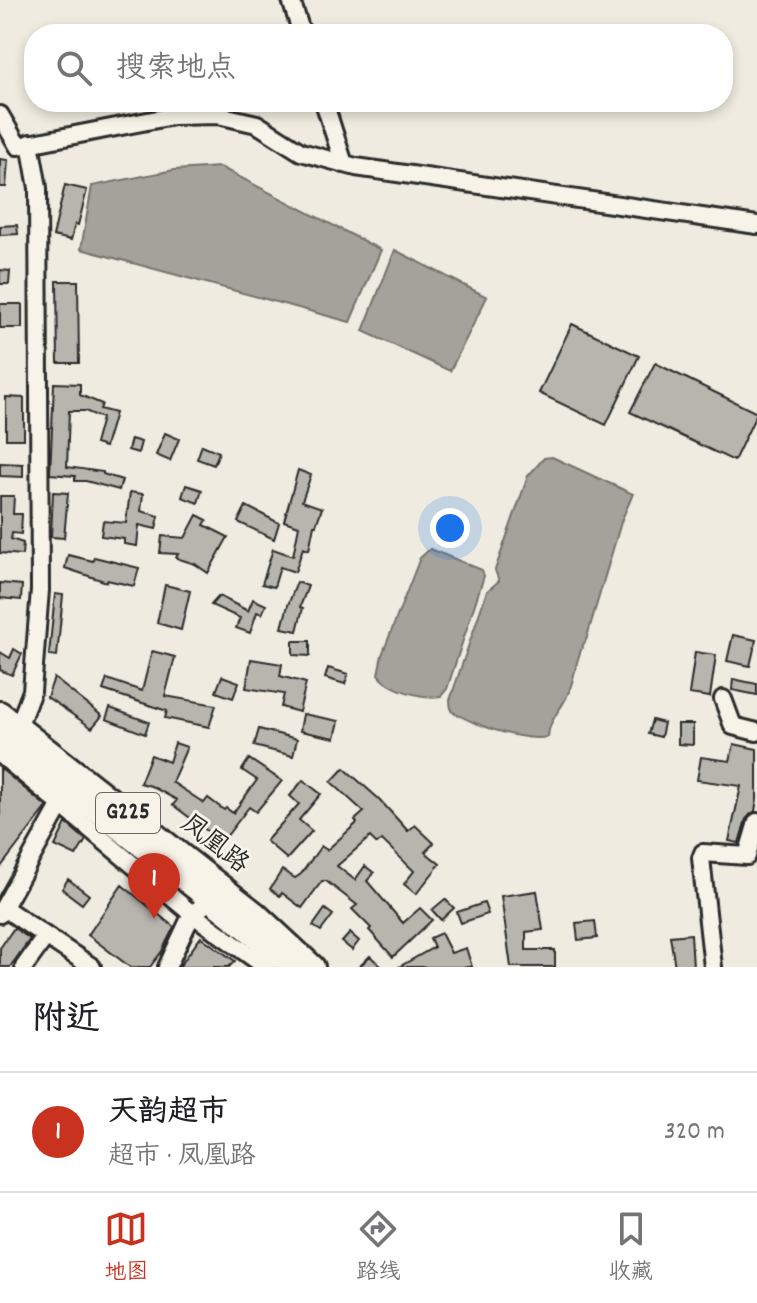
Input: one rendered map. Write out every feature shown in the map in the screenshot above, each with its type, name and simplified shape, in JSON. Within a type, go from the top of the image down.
[{"type":"highway","name":"凤凰路","points":[[6,725],[291,967]]},
{"type":"highway","name":"凤凰路","points":[[6,725],[256,914],[313,967]]},
{"type":"street","points":[[291,0],[299,24]]},
{"type":"street","points":[[327,112],[344,164]]},
{"type":"street","points":[[0,115],[18,146],[173,116],[218,115],[257,124],[301,152],[344,164],[757,225]]},
{"type":"street","points":[[6,725],[32,691],[40,590],[38,188],[30,143]]},
{"type":"street","points":[[723,699],[733,726],[757,732]]},
{"type":"street","points":[[0,754],[192,914],[266,967]]},
{"type":"street","points":[[61,804],[2,911],[92,967]]},
{"type":"street","points":[[713,967],[701,858],[703,853],[747,856],[757,822]]},
{"type":"street","points":[[167,967],[192,914],[211,900]]},
{"type":"street","points":[[24,967],[46,936]]},
{"type":"shaded area","points":[[220,167],[381,250],[350,322],[81,249],[92,186],[174,170]]},
{"type":"shaded area","points":[[395,250],[487,297],[450,371],[363,331]]},
{"type":"shaded area","points":[[552,457],[633,494],[622,519],[567,696],[552,721],[548,737],[537,738],[485,727],[451,711],[450,700],[487,591],[499,581],[495,570],[528,476],[544,458]]},
{"type":"shaded area","points":[[430,549],[482,570],[484,576],[447,689],[441,696],[434,697],[398,689],[378,674],[382,655],[420,558]]},
{"type":"building","points":[[0,159],[8,160],[6,187],[0,187]]},
{"type":"building","points":[[65,185],[87,190],[71,240],[53,236]]},
{"type":"building","points":[[17,225],[18,234],[0,235],[0,226]]},
{"type":"building","points":[[0,270],[10,271],[9,284],[0,284]]},
{"type":"building","points":[[57,281],[78,281],[79,363],[58,363]]},
{"type":"building","points":[[0,304],[22,304],[22,328],[0,328]]},
{"type":"building","points":[[572,324],[639,356],[606,425],[539,393]]},
{"type":"building","points":[[655,363],[757,413],[734,461],[630,412]]},
{"type":"building","points":[[54,383],[80,384],[80,395],[102,404],[100,409],[115,413],[105,447],[95,444],[102,418],[85,411],[69,411],[67,467],[103,472],[122,480],[119,490],[75,481],[75,476],[50,474]]},
{"type":"building","points":[[6,397],[24,398],[24,439],[6,439]]},
{"type":"building","points":[[165,433],[179,439],[170,461],[156,455]]},
{"type":"building","points":[[131,439],[141,442],[138,453],[128,450]]},
{"type":"building","points":[[202,445],[219,452],[214,465],[197,459]]},
{"type":"building","points":[[0,463],[23,464],[23,477],[0,476]]},
{"type":"building","points":[[298,470],[311,475],[302,501],[322,508],[314,525],[309,550],[303,548],[295,572],[280,567],[274,587],[262,584],[273,549],[293,556],[299,526],[284,521]]},
{"type":"building","points":[[186,485],[202,490],[198,503],[182,497]]},
{"type":"building","points":[[53,492],[68,493],[64,538],[51,537]]},
{"type":"building","points":[[130,492],[143,494],[141,511],[159,516],[156,529],[139,525],[137,546],[124,544],[124,539],[101,536],[103,521],[126,523]]},
{"type":"building","points":[[0,496],[14,496],[13,514],[22,514],[21,534],[12,533],[11,539],[23,543],[22,555],[0,553]]},
{"type":"building","points":[[246,506],[279,523],[274,539],[238,522]]},
{"type":"building","points":[[197,515],[207,520],[204,525],[228,537],[208,573],[195,564],[176,558],[178,554],[160,553],[162,536],[185,538]]},
{"type":"building","points":[[68,555],[93,561],[94,557],[139,568],[134,586],[107,582],[65,568]]},
{"type":"building","points":[[297,582],[308,586],[300,607],[303,608],[297,631],[282,628]]},
{"type":"building","points":[[0,583],[22,585],[21,600],[0,598]]},
{"type":"building","points":[[165,585],[190,591],[181,630],[157,623]]},
{"type":"building","points":[[55,594],[63,595],[57,656],[49,655]]},
{"type":"building","points":[[219,596],[248,611],[253,599],[266,605],[262,614],[257,612],[250,633],[236,628],[240,618],[211,605]]},
{"type":"building","points":[[733,635],[756,640],[750,666],[727,661]]},
{"type":"building","points":[[293,641],[310,641],[310,656],[293,655]]},
{"type":"building","points":[[14,649],[22,654],[12,675],[0,670],[0,652],[10,658]]},
{"type":"building","points":[[152,651],[175,657],[165,696],[216,705],[209,727],[165,718],[167,711],[103,690],[107,679],[142,691]]},
{"type":"building","points":[[695,652],[716,655],[710,697],[689,694]]},
{"type":"building","points":[[251,659],[282,664],[280,676],[306,683],[299,712],[281,707],[284,694],[246,688]]},
{"type":"building","points":[[328,668],[348,674],[345,684],[325,678]]},
{"type":"building","points":[[222,676],[239,682],[233,698],[216,692]]},
{"type":"building","points":[[54,678],[102,716],[92,728],[47,697]]},
{"type":"building","points":[[733,679],[757,684],[757,695],[732,690]]},
{"type":"building","points":[[110,708],[149,722],[145,734],[106,719]]},
{"type":"building","points":[[303,714],[339,721],[335,738],[300,731]]},
{"type":"building","points":[[652,720],[664,723],[661,737],[648,734]]},
{"type":"building","points":[[678,724],[693,724],[693,745],[678,744]]},
{"type":"building","points":[[259,729],[297,739],[293,756],[254,746]]},
{"type":"building","points":[[175,743],[187,747],[172,782],[204,803],[208,798],[233,813],[257,780],[242,770],[249,759],[282,781],[256,812],[249,807],[222,842],[173,805],[177,800],[140,783],[151,755],[169,762]]},
{"type":"building","points":[[734,744],[757,749],[755,811],[746,819],[739,843],[729,841],[741,786],[697,780],[701,757],[730,761]]},
{"type":"building","points":[[0,768],[47,807],[0,868]]},
{"type":"building","points":[[344,768],[379,799],[408,831],[415,825],[434,843],[425,852],[440,864],[416,894],[404,884],[414,871],[382,840],[377,844],[370,837],[337,866],[355,880],[365,866],[374,873],[367,881],[403,923],[420,908],[432,920],[393,957],[352,909],[357,905],[326,881],[322,881],[302,908],[282,893],[280,896],[270,889],[282,870],[295,878],[301,874],[321,846],[327,850],[357,823],[355,820],[364,812],[331,782]]},
{"type":"building","points":[[303,780],[321,794],[299,820],[312,831],[287,859],[266,841],[299,804],[290,796]]},
{"type":"building","points":[[66,823],[86,840],[76,856],[55,846]]},
{"type":"building","points":[[68,879],[89,895],[82,904],[62,889]]},
{"type":"building","points":[[122,885],[174,927],[150,967],[130,967],[88,935]]},
{"type":"building","points":[[537,891],[543,930],[526,932],[526,950],[555,950],[555,967],[511,967],[501,896]]},
{"type":"building","points":[[445,899],[454,908],[441,920],[432,910]]},
{"type":"building","points":[[484,903],[488,914],[461,923],[457,912]]},
{"type":"building","points":[[325,909],[333,915],[321,931],[313,926]]},
{"type":"building","points":[[595,921],[597,938],[578,940],[576,923]]},
{"type":"building","points":[[14,928],[30,939],[10,967],[0,967],[0,948]]},
{"type":"building","points":[[350,933],[359,941],[352,950],[342,942]]},
{"type":"building","points":[[441,933],[451,953],[466,948],[472,967],[399,967],[434,947],[430,938]]},
{"type":"building","points":[[691,934],[693,967],[675,967],[670,936]]},
{"type":"building","points":[[201,937],[235,961],[229,967],[179,967]]},
{"type":"building","points":[[370,956],[382,967],[359,967]]},
{"type":"place","name":"天韵超市","points":[[154,919]]}]
